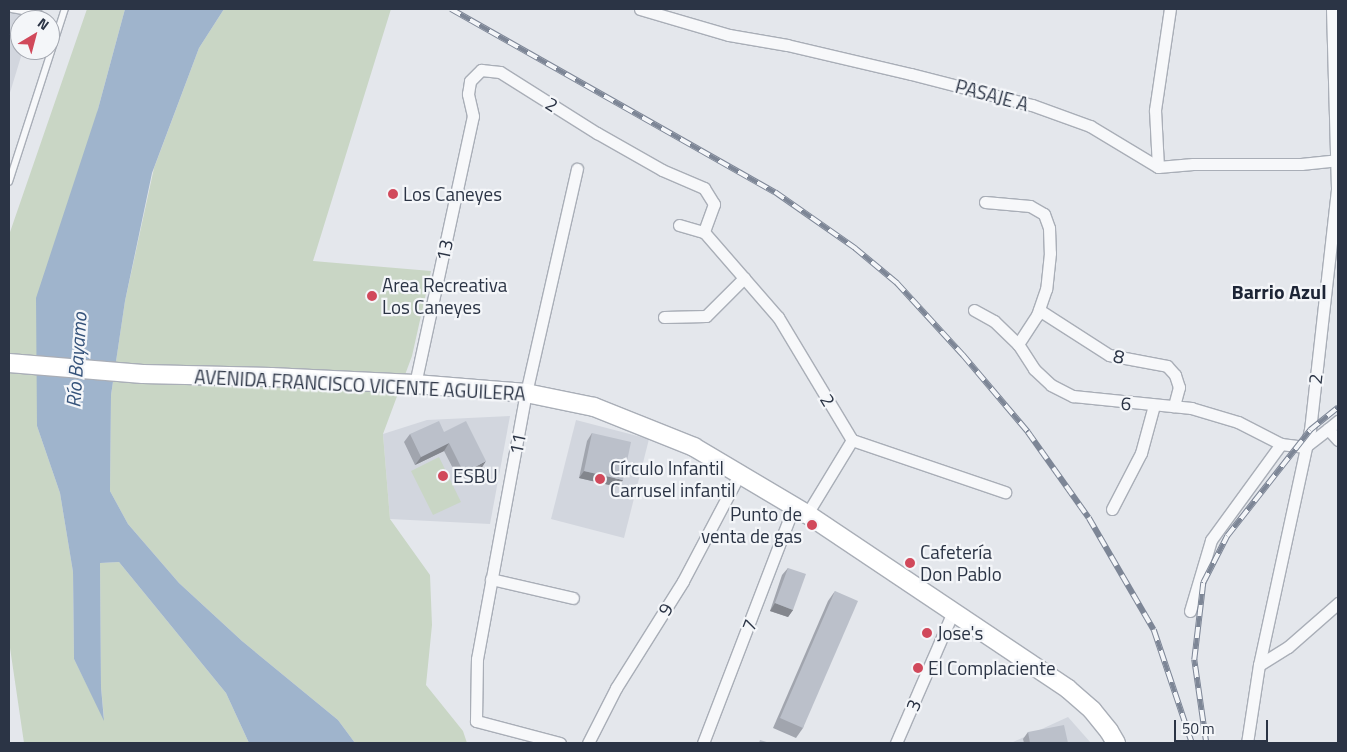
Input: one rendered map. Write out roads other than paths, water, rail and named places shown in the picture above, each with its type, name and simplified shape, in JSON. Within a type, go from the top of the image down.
[{"type":"main road","name":"AVENIDA FRANCISCO VICENTE AGUILERA","points":[[9,363],[143,374],[272,377],[415,384],[526,393],[594,407],[694,447],[801,510],[1068,689],[1092,710],[1109,730],[1116,743]]},
{"type":"street","name":"PASAJE A","points":[[640,9],[729,35],[787,45],[1032,105],[1090,126],[1158,167]]},
{"type":"street","points":[[1170,9],[1155,110],[1158,167],[1193,164],[1301,164],[1337,160]]},
{"type":"street","name":"2","points":[[1247,743],[1259,665],[1310,430],[1337,188],[1332,9]]},
{"type":"street","name":"2","points":[[473,116],[468,94],[470,81],[481,70],[500,72],[597,133],[662,170],[704,188],[714,204],[704,232],[778,317],[852,440]]},
{"type":"street","name":"13","points":[[415,384],[473,116]]},
{"type":"street","name":"11","points":[[560,743],[476,721],[477,659],[526,393],[577,169]]},
{"type":"street","points":[[985,202],[1030,206],[1044,214],[1049,228],[1050,253],[1046,290],[1039,310],[1018,344]]},
{"type":"street","points":[[679,225],[704,232]]},
{"type":"street","points":[[664,317],[706,316],[744,278]]},
{"type":"street","name":"6","points":[[974,310],[994,321],[1018,344],[1034,369],[1050,385],[1073,396],[1174,406],[1238,422],[1281,444],[1305,447]]},
{"type":"street","name":"8","points":[[1039,310],[1109,355],[1167,366],[1175,375],[1179,387],[1174,406]]},
{"type":"street","points":[[1112,509],[1141,453],[1154,404]]},
{"type":"street","points":[[1305,447],[1338,421]]},
{"type":"street","points":[[1328,429],[1338,440]]},
{"type":"street","points":[[852,440],[1005,492]]},
{"type":"street","name":"7","points":[[703,743],[801,510],[852,440]]},
{"type":"street","points":[[1190,611],[1211,540],[1281,444]]},
{"type":"street","name":"9","points":[[588,743],[616,688],[683,581],[740,473]]},
{"type":"street","points":[[491,579],[573,598]]},
{"type":"street","points":[[1259,665],[1288,647],[1338,603]]},
{"type":"street","name":"3","points":[[896,743],[953,612]]},
{"type":"lane","points":[[9,182],[65,9]]},
{"type":"water","name":"Río Bayamo","points":[[125,9],[224,9],[199,48],[152,173],[125,301],[111,395],[110,491],[128,524],[179,583],[242,641],[338,720],[355,743],[249,743],[226,693],[119,562],[100,563],[101,687],[104,721],[74,659],[73,572],[60,493],[37,426],[36,298],[98,109]]},
{"type":"railway","points":[[451,9],[775,192],[855,248],[897,283],[963,355],[1028,432],[1089,518],[1154,630],[1192,743]]},
{"type":"railway","points":[[1206,743],[1194,660],[1203,583],[1227,536],[1310,430],[1338,407]]},
{"type":"place","name":"Los Caneyes","points":[[393,194]]},
{"type":"place","name":"Area Recreativa Los Caneyes","points":[[372,296]]},
{"type":"place","name":"ESBU","points":[[443,476]]},
{"type":"place","name":"Círculo Infantil Carrusel infantil","points":[[600,479]]},
{"type":"place","name":"Punto de venta de gas","points":[[812,525]]},
{"type":"place","name":"Cafetería Don Pablo","points":[[910,563]]},
{"type":"place","name":"Jose's","points":[[927,633]]},
{"type":"place","name":"El Complaciente","points":[[918,668]]},
{"type":"district","name":"Barrio Azul","points":[[1279,291]]}]
